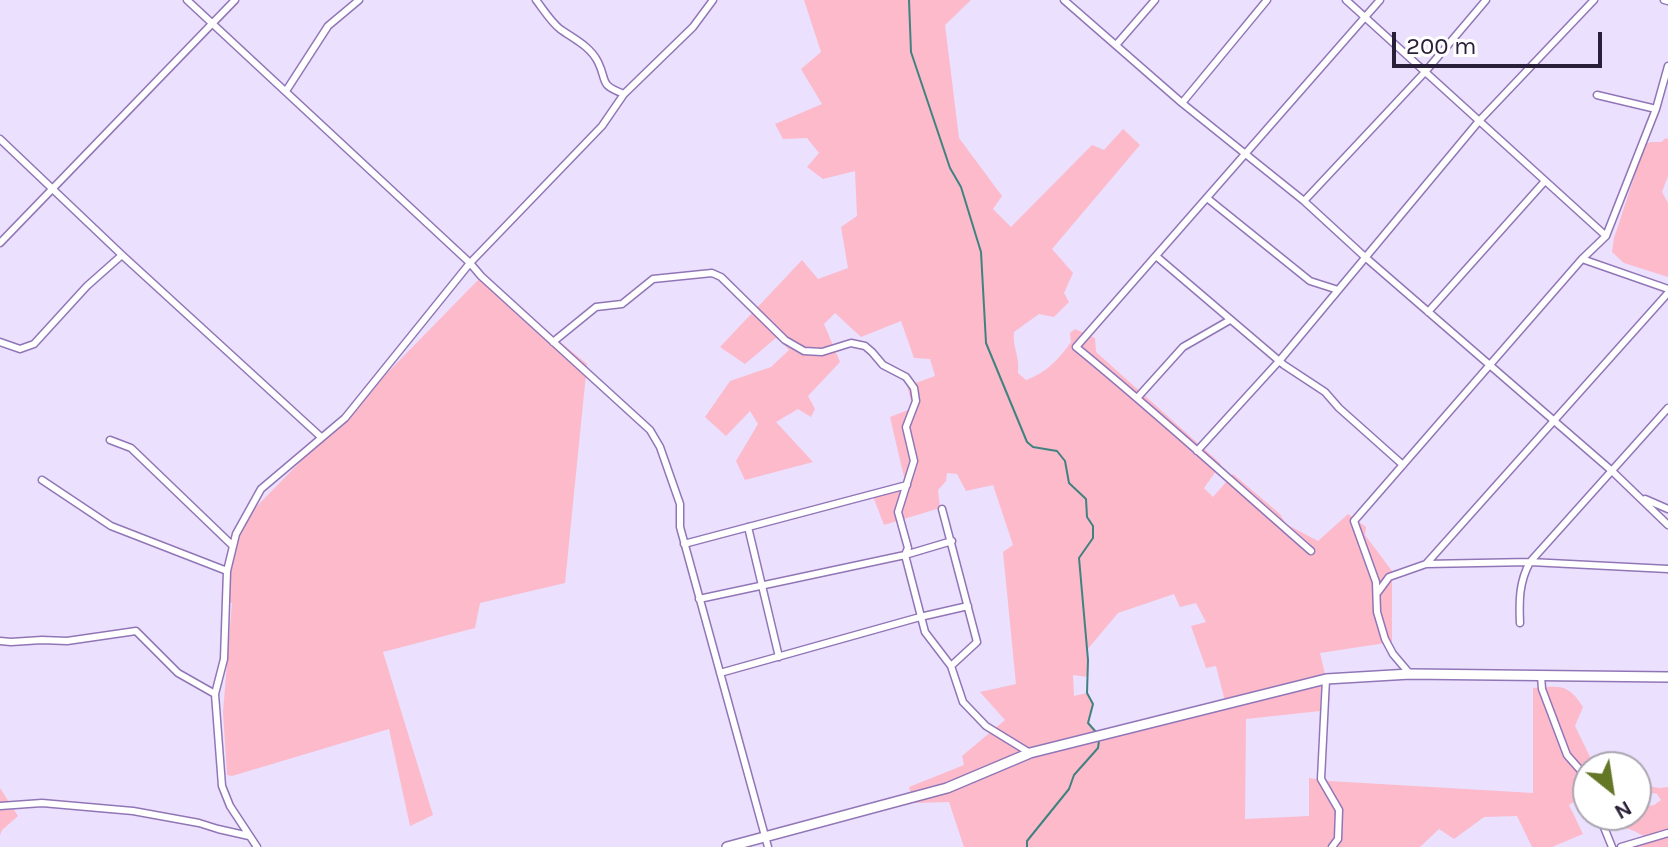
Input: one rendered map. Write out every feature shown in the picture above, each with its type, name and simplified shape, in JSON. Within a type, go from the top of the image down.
[{"type":"main road","points":[[727,847],[766,842],[947,788],[1030,753],[1326,679],[1410,674],[1668,677]]},
{"type":"street","points":[[187,0],[650,430],[660,447],[680,504],[684,544],[766,842]]},
{"type":"street","points":[[0,243],[235,0]]},
{"type":"street","points":[[286,91],[328,26],[359,0]]},
{"type":"street","points":[[536,0],[559,28],[580,40],[598,61],[609,88],[624,94]]},
{"type":"street","points":[[257,847],[230,806],[222,786],[215,694],[224,659],[227,571],[236,534],[261,489],[345,418],[470,263],[602,126],[624,94],[693,27],[713,0]]},
{"type":"street","points":[[1064,0],[1182,103],[1304,201],[1612,471],[1668,525]]},
{"type":"street","points":[[1116,45],[1155,0]]},
{"type":"street","points":[[1182,103],[1267,0]]},
{"type":"street","points":[[1346,0],[1606,236]]},
{"type":"street","points":[[1311,551],[1138,397],[1076,347],[1380,0]]},
{"type":"street","points":[[1304,201],[1425,72],[1486,0]]},
{"type":"street","points":[[1197,451],[1280,360],[1479,121],[1594,0]]},
{"type":"street","points":[[1410,674],[1385,639],[1377,612],[1376,582],[1354,521],[1582,259],[1606,236],[1656,109],[1668,66]]},
{"type":"street","points":[[1597,95],[1656,109]]},
{"type":"street","points":[[0,139],[321,437]]},
{"type":"street","points":[[1428,312],[1545,181]]},
{"type":"street","points":[[1207,198],[1310,281],[1338,290]]},
{"type":"street","points":[[0,342],[20,349],[34,344],[87,286],[122,255]]},
{"type":"street","points":[[1156,256],[1230,320],[1325,392],[1403,465]]},
{"type":"street","points":[[1426,564],[1668,291],[1582,259]]},
{"type":"street","points":[[553,342],[596,307],[622,304],[653,279],[712,273],[721,277],[785,340],[804,351],[822,352],[851,343],[865,346],[883,365],[906,377],[914,388],[916,401],[906,427],[914,461],[898,512],[908,548],[905,555],[920,617],[925,632],[951,666],[963,702],[986,726],[1030,753]]},
{"type":"street","points":[[1138,397],[1183,347],[1230,320]]},
{"type":"street","points":[[1520,623],[1522,576],[1530,562],[1668,408]]},
{"type":"street","points":[[110,440],[131,448],[233,546]]},
{"type":"street","points":[[42,480],[111,526],[227,571]]},
{"type":"street","points":[[684,544],[907,485]]},
{"type":"street","points":[[1638,496],[1668,509]]},
{"type":"street","points":[[942,509],[977,642],[951,666]]},
{"type":"street","points":[[748,527],[779,657]]},
{"type":"street","points":[[699,599],[905,555],[952,541]]},
{"type":"street","points":[[1378,592],[1389,577],[1426,564],[1530,562],[1668,569]]},
{"type":"street","points":[[720,673],[968,606]]},
{"type":"street","points":[[0,641],[67,641],[136,631],[178,673],[215,694]]},
{"type":"street","points":[[1541,676],[1542,689],[1567,755],[1572,761]]},
{"type":"street","points":[[1326,679],[1321,779],[1339,810],[1338,839],[1332,847]]},
{"type":"street","points":[[0,806],[42,803],[133,811],[249,836]]},
{"type":"street","points":[[1621,847],[1668,833]]},
{"type":"shaded area","points":[[804,0],[971,0],[945,25],[959,138],[1002,196],[993,209],[1011,227],[1092,145],[1104,150],[1123,129],[1140,145],[1052,249],[1073,273],[1064,293],[1069,302],[1054,317],[1039,314],[1014,332],[1018,373],[1026,380],[1046,369],[1071,342],[1070,333],[1075,329],[1095,338],[1096,352],[1221,464],[1204,488],[1213,497],[1233,474],[1280,514],[1286,524],[1318,541],[1348,514],[1366,527],[1365,535],[1392,571],[1392,642],[1320,653],[1325,674],[1321,685],[1320,711],[1246,719],[1245,819],[1309,816],[1309,778],[1533,793],[1533,688],[1557,687],[1568,690],[1583,707],[1575,726],[1587,751],[1572,751],[1572,803],[1569,805],[1572,831],[1582,831],[1583,834],[1552,847],[1532,847],[1517,816],[1484,817],[1454,839],[1439,829],[1420,847],[964,847],[949,802],[913,803],[909,787],[964,765],[962,756],[1005,720],[980,692],[1016,684],[1003,552],[1013,545],[993,485],[966,491],[957,474],[947,473],[946,481],[938,490],[940,508],[884,525],[871,491],[905,481],[890,417],[913,408],[907,386],[935,376],[930,359],[914,358],[901,321],[861,337],[835,313],[824,324],[840,362],[808,396],[815,409],[811,417],[798,409],[776,422],[813,462],[745,480],[736,461],[758,424],[750,411],[726,436],[705,417],[730,381],[771,367],[789,350],[777,337],[745,364],[720,347],[802,260],[818,279],[848,268],[841,227],[857,216],[855,171],[823,179],[807,167],[819,153],[807,138],[783,139],[775,124],[822,104],[801,69],[821,52]],"holes":[[[1174,594],[1180,607],[1196,603],[1206,622],[1191,626],[1206,668],[1216,666],[1227,709],[1099,737],[1088,723],[1093,704],[1087,693],[1074,696],[1073,675],[1088,677],[1087,650],[1118,613]]]},
{"type":"shaded area","points":[[1666,138],[1668,176],[1662,192],[1668,203],[1668,277],[1624,263],[1612,252],[1645,144],[1661,142]]},
{"type":"shaded area","points":[[481,277],[587,364],[565,583],[480,603],[475,628],[383,652],[433,815],[410,826],[389,729],[227,775],[223,712],[232,603],[226,602],[229,564],[234,543],[250,508],[256,507]]},
{"type":"shaded area","points":[[1652,787],[1668,787],[1668,847],[1621,847],[1648,838],[1633,831],[1652,831],[1652,805],[1661,800],[1652,793]]},
{"type":"shaded area","points":[[0,788],[18,816],[0,835]]},
{"type":"waterway","points":[[909,0],[911,52],[950,168],[961,187],[981,252],[986,343],[1027,442],[1033,447],[1057,451],[1065,461],[1069,483],[1086,499],[1087,517],[1093,526],[1093,538],[1079,558],[1088,660],[1087,693],[1093,704],[1088,723],[1096,732]]},
{"type":"waterway","points":[[1027,847],[1027,841],[1069,789],[1074,775],[1098,748],[1099,741]]}]
